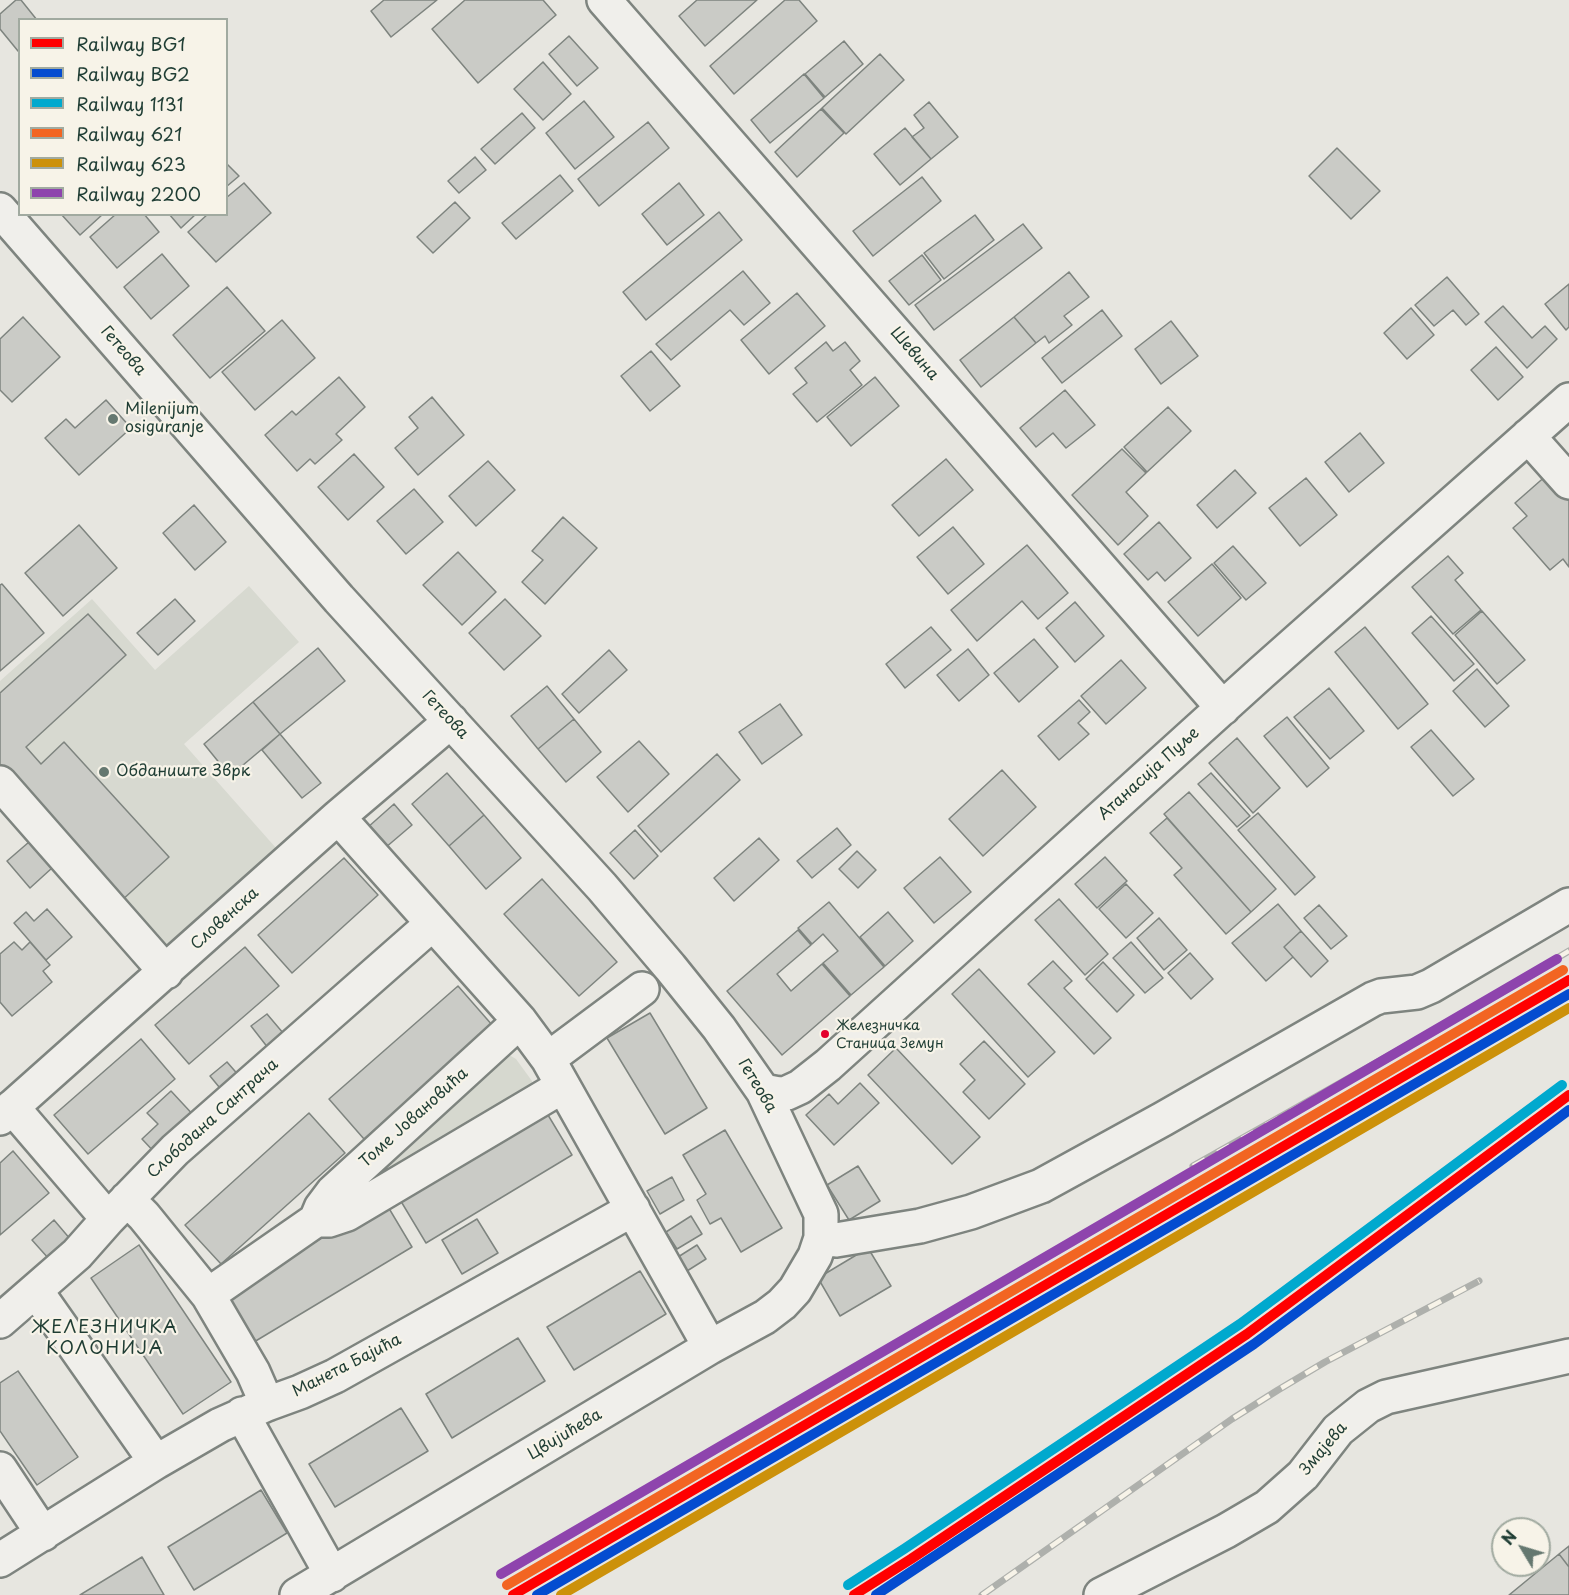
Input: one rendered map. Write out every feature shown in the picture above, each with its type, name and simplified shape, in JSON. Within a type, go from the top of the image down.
[{"type":"street","name":"Шевина","points":[[604,0],[1223,708]]},
{"type":"street","name":"Гетеова","points":[[0,210],[331,590],[602,887],[719,1028],[763,1091],[821,1214],[818,1247]]},
{"type":"street","name":"Атанасија Пуље","points":[[763,1091],[787,1093],[800,1087],[828,1065],[1223,708],[1569,400]]},
{"type":"street","points":[[1528,436],[1569,482]]},
{"type":"street","name":"Словенска","points":[[6,1113],[338,817],[451,721]]},
{"type":"street","points":[[0,783],[166,972]]},
{"type":"street","points":[[338,817],[520,1021],[555,1073],[710,1347]]},
{"type":"street","points":[[818,1247],[836,1240],[920,1226],[971,1212],[1041,1185],[1163,1119],[1373,999],[1417,992],[1431,986],[1569,905]]},
{"type":"street","name":"Слободана Сантрача","points":[[0,1321],[77,1254],[175,1150],[432,924]]},
{"type":"street","name":"Томе Јовановића","points":[[316,1220],[329,1220],[347,1214],[555,1073],[642,989]]},
{"type":"street","name":"Томе Јовановића","points":[[208,1295],[316,1220],[321,1208],[333,1192],[520,1021]]},
{"type":"street","points":[[6,1113],[117,1209],[144,1216],[208,1295],[253,1372],[255,1409],[332,1575]]},
{"type":"street","name":"Манета Бајића","points":[[0,1560],[156,1462],[255,1409],[335,1376],[633,1209]]},
{"type":"street","name":"Цвијићева","points":[[297,1595],[710,1347],[765,1317],[795,1290],[818,1247]]},
{"type":"street","points":[[36,1291],[156,1462]]},
{"type":"street","name":"Змајева","points":[[1101,1595],[1226,1531],[1267,1507],[1303,1475],[1338,1430],[1368,1406],[1386,1397],[1569,1356]]},
{"type":"street","points":[[0,1469],[43,1534]]},
{"type":"shaded area","name":"Обданиште Зврк","points":[[249,586],[299,642],[184,744],[276,848],[153,957],[0,800],[0,681],[92,599],[155,670]]},
{"type":"shaded area","points":[[504,1052],[516,1059],[532,1081],[533,1093],[358,1197],[350,1187]]},
{"type":"building","points":[[16,0],[21,0],[35,18],[18,18],[18,51],[0,29],[0,14]]},
{"type":"building","points":[[384,0],[437,0],[391,37],[371,11]]},
{"type":"building","points":[[465,0],[543,0],[556,15],[478,83],[432,29]]},
{"type":"building","points":[[697,0],[757,0],[705,46],[679,16]]},
{"type":"building","points":[[785,0],[799,0],[817,21],[734,94],[710,66]]},
{"type":"building","points":[[569,36],[598,68],[577,86],[549,54]]},
{"type":"building","points":[[844,41],[863,64],[825,97],[805,74]]},
{"type":"building","points":[[880,54],[904,80],[846,134],[822,108]]},
{"type":"building","points":[[543,62],[571,94],[543,120],[514,89]]},
{"type":"building","points":[[804,74],[824,98],[770,143],[751,120]]},
{"type":"building","points":[[584,101],[614,137],[575,169],[546,133]]},
{"type":"building","points":[[929,102],[958,137],[931,159],[912,137],[924,128],[914,115]]},
{"type":"building","points":[[821,109],[844,133],[797,177],[775,152]]},
{"type":"building","points":[[522,113],[535,128],[495,164],[481,149]]},
{"type":"building","points":[[648,122],[669,148],[599,206],[578,179]]},
{"type":"building","points":[[905,128],[931,159],[900,185],[874,154]]},
{"type":"building","points":[[1337,148],[1380,191],[1351,219],[1309,176]]},
{"type":"building","points":[[475,157],[486,170],[459,193],[448,181]]},
{"type":"building","points":[[228,165],[239,176],[228,185]]},
{"type":"building","points":[[560,175],[573,191],[516,239],[502,223]]},
{"type":"building","points":[[922,177],[941,201],[873,256],[853,231]]},
{"type":"building","points":[[244,183],[271,213],[216,262],[188,232],[206,216],[228,216],[228,196]]},
{"type":"building","points":[[679,183],[704,215],[667,245],[642,214]]},
{"type":"building","points":[[455,202],[470,218],[433,253],[417,237]]},
{"type":"building","points":[[719,212],[742,240],[646,320],[623,292]]},
{"type":"building","points":[[975,215],[994,240],[944,279],[924,253]]},
{"type":"building","points":[[63,216],[101,216],[80,235]]},
{"type":"building","points":[[114,216],[146,216],[159,232],[117,268],[90,237]]},
{"type":"building","points":[[171,216],[194,216],[181,228]]},
{"type":"building","points":[[1023,224],[1042,248],[934,330],[915,305]]},
{"type":"building","points":[[162,254],[189,286],[151,319],[124,287]]},
{"type":"building","points":[[922,255],[941,280],[909,305],[889,281]]},
{"type":"building","points":[[743,271],[770,303],[744,325],[730,310],[671,360],[656,344]]},
{"type":"building","points":[[1069,272],[1089,297],[1064,316],[1072,325],[1049,343],[1045,336],[1036,343],[1014,317]]},
{"type":"building","points":[[1447,277],[1479,314],[1466,325],[1453,310],[1434,326],[1415,305]]},
{"type":"building","points":[[1569,284],[1569,327],[1566,330],[1545,304]]},
{"type":"building","points":[[227,287],[265,331],[210,378],[173,335]]},
{"type":"building","points":[[797,293],[825,326],[769,374],[741,340]]},
{"type":"building","points":[[1503,306],[1532,338],[1545,326],[1557,339],[1527,368],[1485,322]]},
{"type":"building","points":[[1411,308],[1434,335],[1407,359],[1384,333]]},
{"type":"building","points":[[1102,310],[1122,336],[1062,383],[1042,358]]},
{"type":"building","points":[[23,317],[60,357],[12,402],[0,390],[0,339]]},
{"type":"building","points":[[1014,317],[1036,343],[981,387],[960,360]]},
{"type":"building","points":[[282,320],[315,358],[255,410],[222,372]]},
{"type":"building","points":[[1171,321],[1198,356],[1161,384],[1135,349]]},
{"type":"building","points":[[826,342],[833,351],[845,342],[860,361],[850,370],[862,385],[817,422],[793,394],[807,383],[795,368]]},
{"type":"building","points":[[1496,347],[1523,377],[1498,400],[1471,370]]},
{"type":"building","points":[[651,351],[680,386],[650,411],[621,376]]},
{"type":"building","points":[[339,377],[365,407],[336,434],[342,440],[315,464],[310,459],[297,471],[265,435],[292,411],[296,415]]},
{"type":"building","points":[[875,377],[899,406],[851,446],[827,417]]},
{"type":"building","points":[[1065,390],[1095,425],[1066,448],[1053,433],[1036,447],[1020,428]]},
{"type":"building","points":[[432,397],[464,435],[418,475],[395,448],[418,428],[409,417]]},
{"type":"building","points":[[106,400],[131,428],[79,475],[45,438],[66,419],[75,428]]},
{"type":"building","points":[[1168,407],[1191,431],[1147,472],[1124,447]]},
{"type":"building","points":[[1360,433],[1384,463],[1349,492],[1325,462]]},
{"type":"building","points":[[1122,449],[1146,473],[1126,492],[1148,516],[1118,545],[1072,495]]},
{"type":"building","points":[[354,454],[384,487],[348,520],[318,487]]},
{"type":"building","points":[[946,459],[973,490],[919,536],[892,505]]},
{"type":"building","points":[[488,461],[515,490],[476,526],[449,496]]},
{"type":"building","points":[[1235,470],[1256,493],[1217,528],[1197,505]]},
{"type":"building","points":[[1548,474],[1569,499],[1569,567],[1563,559],[1550,570],[1513,528],[1527,516],[1515,503]]},
{"type":"building","points":[[1306,478],[1337,515],[1300,546],[1269,508]]},
{"type":"building","points":[[414,489],[443,522],[406,554],[377,521]]},
{"type":"building","points":[[194,505],[226,542],[195,570],[163,533]]},
{"type":"building","points":[[563,517],[597,548],[545,604],[522,582],[543,560],[532,551]]},
{"type":"building","points":[[1159,522],[1191,558],[1165,581],[1157,572],[1148,580],[1124,554]]},
{"type":"building","points":[[79,525],[117,568],[63,616],[25,573]]},
{"type":"building","points":[[953,527],[984,564],[948,594],[917,557]]},
{"type":"building","points":[[1027,545],[1068,593],[1038,619],[1022,601],[977,641],[951,610]]},
{"type":"building","points":[[1233,546],[1266,583],[1246,600],[1214,563]]},
{"type":"building","points":[[458,552],[496,592],[462,625],[423,585]]},
{"type":"building","points":[[1448,556],[1463,573],[1455,580],[1481,610],[1453,634],[1412,587]]},
{"type":"building","points":[[1212,564],[1241,598],[1198,636],[1168,602]]},
{"type":"building","points":[[2,584],[44,633],[0,671],[0,585]]},
{"type":"building","points":[[175,599],[195,621],[158,655],[137,633]]},
{"type":"building","points":[[505,599],[541,636],[504,670],[469,633]]},
{"type":"building","points":[[1075,602],[1104,636],[1075,662],[1046,628]]},
{"type":"building","points":[[1482,611],[1525,660],[1497,684],[1455,635]]},
{"type":"building","points":[[88,614],[126,655],[26,747],[41,764],[64,742],[169,857],[120,902],[0,771],[0,693]]},
{"type":"building","points":[[1431,616],[1474,664],[1454,681],[1412,633]]},
{"type":"building","points":[[931,627],[951,650],[905,688],[886,664]]},
{"type":"building","points":[[1365,627],[1428,704],[1398,729],[1335,652]]},
{"type":"building","points":[[1034,639],[1058,667],[1019,702],[994,673]]},
{"type":"building","points":[[318,648],[345,681],[280,734],[253,702]]},
{"type":"building","points":[[968,649],[989,675],[959,701],[937,675]]},
{"type":"building","points":[[609,650],[627,670],[579,713],[562,694]]},
{"type":"building","points":[[1121,660],[1146,688],[1106,724],[1081,696]]},
{"type":"building","points":[[1477,669],[1509,706],[1485,727],[1453,691]]},
{"type":"building","points":[[547,686],[574,719],[538,749],[511,716]]},
{"type":"building","points":[[1329,688],[1364,731],[1330,759],[1294,717]]},
{"type":"building","points":[[1079,700],[1090,712],[1078,723],[1089,734],[1059,760],[1038,736]]},
{"type":"building","points":[[253,702],[280,734],[230,776],[204,744]]},
{"type":"building","points":[[780,704],[802,735],[762,764],[739,732]]},
{"type":"building","points":[[1287,717],[1329,768],[1307,787],[1264,736]]},
{"type":"building","points":[[574,719],[601,752],[566,782],[538,749]]},
{"type":"building","points":[[1431,730],[1474,779],[1453,796],[1411,747]]},
{"type":"building","points":[[280,734],[321,783],[302,798],[262,750]]},
{"type":"building","points":[[1237,738],[1280,788],[1253,813],[1209,763]]},
{"type":"building","points":[[639,741],[669,774],[628,812],[597,777]]},
{"type":"building","points":[[717,754],[740,780],[661,852],[638,826]]},
{"type":"building","points":[[1002,770],[1036,807],[983,856],[949,819]]},
{"type":"building","points":[[447,773],[484,815],[449,846],[412,804]]},
{"type":"building","points":[[1211,773],[1250,816],[1237,827],[1198,784]]},
{"type":"building","points":[[1189,792],[1276,889],[1251,912],[1164,814]]},
{"type":"building","points":[[394,804],[412,825],[385,848],[367,828]]},
{"type":"building","points":[[1258,813],[1315,877],[1295,895],[1238,830]]},
{"type":"building","points":[[484,815],[521,858],[486,889],[449,846]]},
{"type":"building","points":[[1167,818],[1251,912],[1226,934],[1174,875],[1182,868],[1150,833]]},
{"type":"building","points":[[837,828],[851,845],[812,878],[797,861]]},
{"type":"building","points":[[635,830],[658,856],[634,879],[610,853]]},
{"type":"building","points":[[759,838],[779,860],[734,901],[714,878]]},
{"type":"building","points":[[29,842],[52,868],[30,888],[7,861]]},
{"type":"building","points":[[857,851],[876,870],[858,888],[839,869]]},
{"type":"building","points":[[940,857],[971,892],[934,923],[904,888]]},
{"type":"building","points":[[1105,857],[1127,881],[1097,908],[1075,884]]},
{"type":"building","points":[[344,858],[378,895],[292,973],[258,935]]},
{"type":"building","points":[[542,879],[617,962],[579,996],[504,914]]},
{"type":"building","points":[[1126,884],[1153,913],[1126,938],[1099,909]]},
{"type":"building","points":[[1059,899],[1108,954],[1085,975],[1035,920]]},
{"type":"building","points":[[829,902],[884,967],[851,995],[823,963],[838,951],[823,934],[812,944],[798,928]]},
{"type":"building","points":[[1278,904],[1301,931],[1284,947],[1293,957],[1266,981],[1232,943]]},
{"type":"building","points":[[1319,905],[1347,936],[1331,949],[1304,918]]},
{"type":"building","points":[[47,909],[72,937],[46,960],[14,923],[26,912],[34,921]]},
{"type":"building","points":[[888,912],[913,941],[885,966],[860,937]]},
{"type":"building","points":[[1159,918],[1187,950],[1164,970],[1137,938]]},
{"type":"building","points":[[798,930],[811,945],[777,974],[791,991],[822,964],[850,996],[782,1055],[727,991]]},
{"type":"building","points":[[1301,931],[1328,961],[1311,977],[1284,947]]},
{"type":"building","points":[[14,942],[22,950],[30,942],[50,965],[43,971],[52,982],[12,1016],[0,1002],[0,954]]},
{"type":"building","points":[[1131,942],[1163,978],[1145,993],[1113,958]]},
{"type":"building","points":[[245,947],[279,986],[189,1064],[155,1025]]},
{"type":"building","points":[[1190,953],[1213,979],[1191,999],[1168,973]]},
{"type":"building","points":[[1053,961],[1072,981],[1064,988],[1111,1038],[1094,1054],[1028,984]]},
{"type":"building","points":[[1103,962],[1134,995],[1117,1012],[1086,979]]},
{"type":"building","points":[[979,969],[1055,1052],[1028,1077],[952,994]]},
{"type":"building","points":[[458,986],[493,1026],[364,1139],[329,1099]]},
{"type":"building","points":[[650,1013],[707,1108],[665,1134],[607,1038]]},
{"type":"building","points":[[267,1014],[289,1040],[272,1053],[251,1026]]},
{"type":"building","points":[[141,1039],[175,1079],[88,1154],[54,1115]]},
{"type":"building","points":[[984,1041],[1025,1084],[989,1119],[963,1092],[975,1080],[960,1064]]},
{"type":"building","points":[[896,1048],[980,1137],[952,1164],[868,1075]]},
{"type":"building","points":[[227,1062],[241,1078],[224,1093],[210,1076]]},
{"type":"building","points":[[860,1083],[879,1103],[834,1145],[806,1115],[829,1094],[838,1104]]},
{"type":"building","points":[[171,1091],[197,1119],[157,1155],[142,1139],[158,1124],[147,1113]]},
{"type":"building","points":[[545,1110],[572,1155],[426,1243],[399,1198]]},
{"type":"building","points":[[309,1113],[345,1153],[221,1264],[185,1225]]},
{"type":"building","points":[[725,1130],[782,1228],[741,1252],[721,1218],[710,1224],[697,1200],[706,1194],[683,1155]]},
{"type":"building","points":[[13,1151],[49,1193],[0,1235],[0,1163]]},
{"type":"building","points":[[858,1166],[880,1201],[849,1220],[827,1185]]},
{"type":"building","points":[[672,1177],[684,1200],[660,1214],[647,1191]]},
{"type":"building","points":[[384,1200],[412,1247],[254,1342],[226,1296]]},
{"type":"building","points":[[691,1216],[702,1234],[677,1249],[666,1232]]},
{"type":"building","points":[[477,1219],[498,1253],[462,1274],[442,1240]]},
{"type":"building","points":[[54,1220],[71,1240],[49,1259],[32,1240]]},
{"type":"building","points":[[139,1245],[231,1382],[183,1414],[91,1278]]},
{"type":"building","points":[[697,1245],[706,1259],[687,1271],[678,1257]]},
{"type":"building","points":[[868,1248],[891,1286],[840,1316],[818,1278]]},
{"type":"building","points":[[640,1271],[666,1314],[574,1370],[547,1327]]},
{"type":"building","points":[[518,1338],[545,1381],[452,1438],[426,1394]]},
{"type":"building","points":[[18,1371],[78,1457],[37,1485],[0,1431],[0,1383]]},
{"type":"building","points":[[401,1408],[428,1451],[335,1507],[309,1464]]},
{"type":"building","points":[[261,1490],[287,1533],[194,1590],[168,1547]]},
{"type":"building","points":[[1569,1546],[1569,1567],[1559,1554]]},
{"type":"building","points":[[1559,1554],[1569,1567],[1569,1595],[1509,1595],[1531,1577],[1551,1577],[1551,1561]]},
{"type":"building","points":[[142,1557],[164,1595],[80,1595]]},
{"type":"railway","points":[[1193,1166],[1569,951]]},
{"type":"railway","points":[[982,1595],[1232,1419],[1325,1362],[1479,1281]]},
{"type":"rail line","name":"2200","points":[[501,1574],[1557,959]]},
{"type":"rail line","name":"621","points":[[507,1585],[1563,970]]},
{"type":"rail line","name":"BG1","points":[[513,1595],[1569,980]]},
{"type":"rail line","name":"BG2","points":[[537,1595],[1569,994]]},
{"type":"rail line","name":"623","points":[[561,1595],[1569,1008]]},
{"type":"rail line","name":"1131","points":[[848,1585],[1240,1324],[1562,1085]]},
{"type":"rail line","name":"BG1","points":[[854,1595],[1247,1334],[1569,1095]]},
{"type":"rail line","name":"BG2","points":[[876,1595],[1254,1344],[1569,1110]]},
{"type":"place","name":"Milenijum osiguranje","points":[[113,419]]},
{"type":"place","name":"Обданиште Зврк","points":[[104,772]]},
{"type":"place","name":"Железничка Станица Земун","points":[[825,1034]]},
{"type":"district","name":"ЖЕЛЕЗНИЧКА КОЛОНИЈА","points":[[105,1338]]}]
